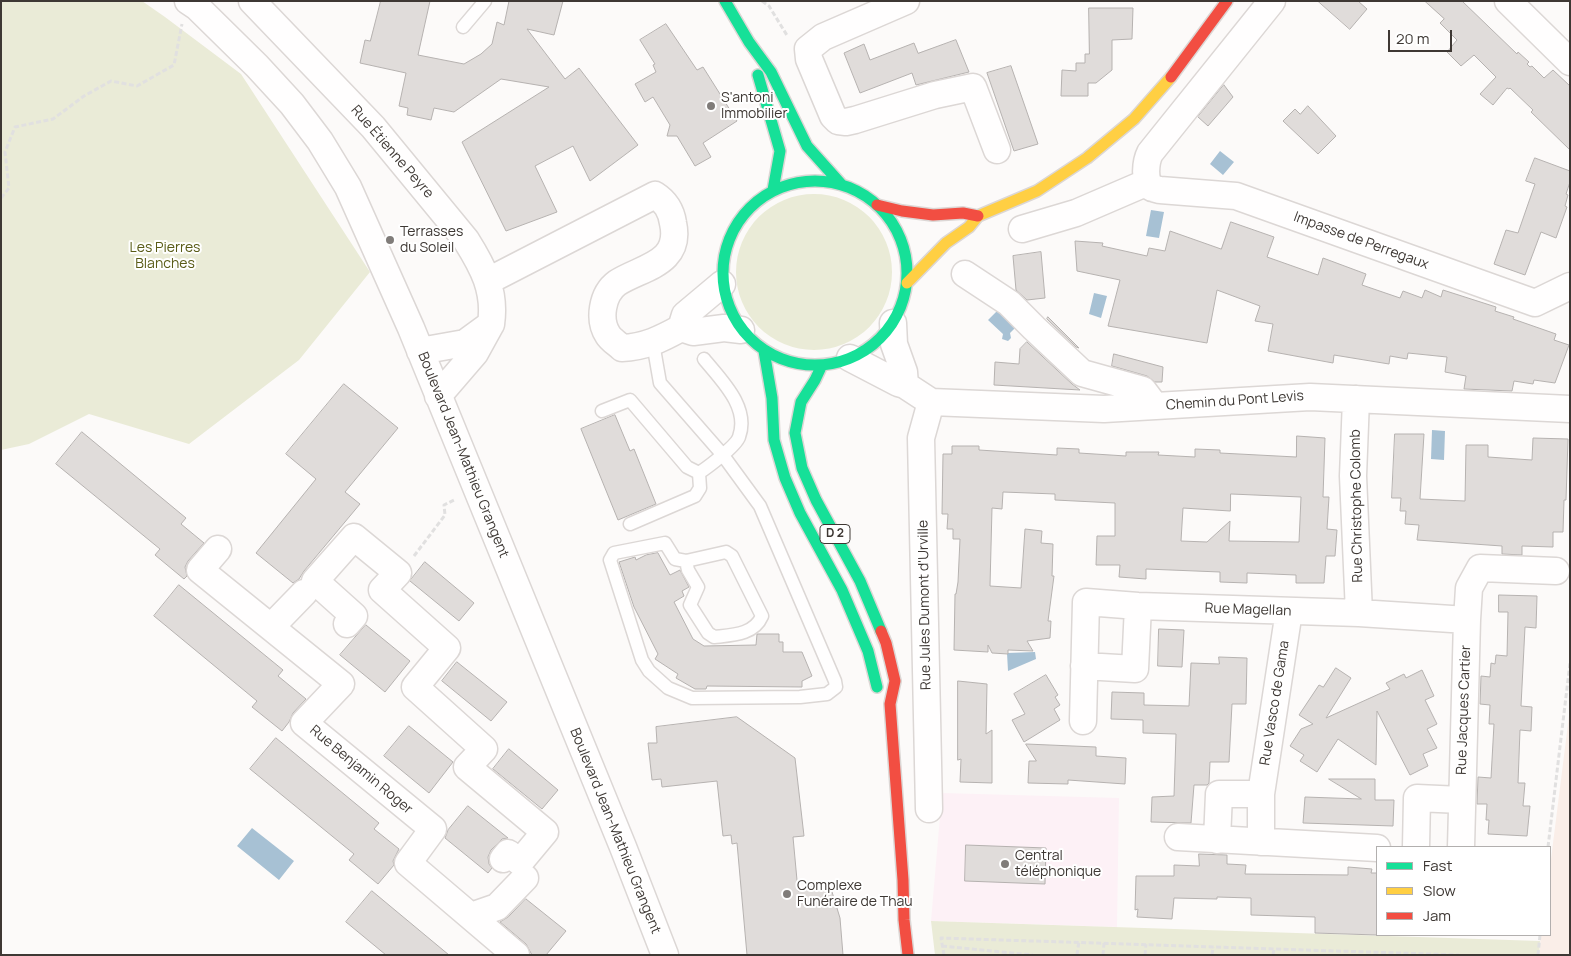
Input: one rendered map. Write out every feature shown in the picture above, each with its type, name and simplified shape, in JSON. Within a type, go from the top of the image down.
[{"type":"main road","points":[[724,1],[749,42],[771,72],[807,146],[841,184]]},
{"type":"main road","points":[[907,282],[946,243],[969,227],[978,216],[1038,191],[1087,158],[1134,119],[1172,76],[1227,1]]},
{"type":"main road","points":[[749,42],[780,151],[773,190]]},
{"type":"main road","points":[[818,180],[841,184],[860,192],[877,205],[895,227],[906,254],[907,282],[902,303],[893,322],[874,344],[850,358],[822,365],[792,363],[764,351],[741,330],[728,308],[722,284],[723,256],[733,229],[750,207],[773,190],[795,182],[818,180]]},
{"type":"main road","points":[[877,205],[902,211],[933,215],[963,212],[978,216]]},
{"type":"main road","name":"D 2","points":[[764,351],[772,398],[774,440],[785,478],[800,513],[846,599],[868,652],[877,686],[890,704]]},
{"type":"main road","name":"D 2","points":[[822,365],[801,402],[795,433],[805,476],[860,581],[886,643],[895,681],[890,704],[908,955]]},
{"type":"street","name":"Rue Étienne Peyre","points":[[252,1],[373,127],[466,240],[488,281],[493,314],[491,324]]},
{"type":"street","points":[[906,1],[823,37],[808,49],[809,59],[834,116],[838,121],[846,122],[935,95],[973,86],[997,150]]},
{"type":"street","points":[[1022,229],[1076,213],[1148,182],[1147,164],[1150,153],[1272,1]]},
{"type":"street","points":[[1508,1],[1570,62]]},
{"type":"street","name":"Boulevard Jean-Mathieu Grangent","points":[[186,10],[197,7],[257,66],[292,104],[320,141],[348,187],[420,351],[623,847],[664,955]]},
{"type":"street","name":"Impasse de Perregaux","points":[[1148,182],[1152,188],[1160,190],[1236,196],[1535,303],[1570,286]]},
{"type":"street","points":[[488,281],[655,195],[666,203],[672,218],[675,230],[673,241],[669,253],[653,266],[616,284],[609,292],[604,302],[603,311],[608,336],[622,348],[636,348],[653,343],[681,328],[685,315],[722,284]]},
{"type":"street","points":[[965,274],[1010,303],[1082,373],[1143,390],[1155,406]]},
{"type":"street","points":[[893,322],[894,344],[904,372],[905,385]]},
{"type":"street","points":[[420,351],[465,344],[491,324]]},
{"type":"street","points":[[438,396],[474,353],[491,324]]},
{"type":"street","points":[[681,328],[693,332],[724,328],[741,330]]},
{"type":"street","points":[[850,358],[898,384],[905,385],[931,402]]},
{"type":"street","name":"Chemin du Pont Levis","points":[[931,402],[1104,409],[1310,397],[1570,409]]},
{"type":"street","name":"Rue Christophe Colomb","points":[[1356,399],[1354,476],[1359,612]]},
{"type":"street","name":"Rue Jules Dumont d'Urville","points":[[929,809],[921,438],[931,402]]},
{"type":"street","points":[[347,624],[354,616],[315,581],[354,537],[398,573],[382,590],[447,648],[414,687],[484,750],[467,767],[545,832],[520,862],[508,853],[502,859]]},
{"type":"street","name":"Rue Benjamin Roger","points":[[218,548],[200,570],[340,684],[304,723],[433,830],[408,863],[516,955]]},
{"type":"street","name":"Rue Jacques Cartier","points":[[1461,846],[1469,588],[1480,568],[1556,571]]},
{"type":"street","points":[[271,627],[304,593]]},
{"type":"street","name":"Rue Magellan","points":[[1082,721],[1086,602],[1138,606],[1359,612],[1467,620]]},
{"type":"street","points":[[1084,666],[1135,669],[1138,606]]},
{"type":"street","name":"Rue Vasco de Gama","points":[[1261,842],[1261,794],[1289,611]]},
{"type":"street","points":[[1217,840],[1219,794],[1261,794]]},
{"type":"street","points":[[1416,846],[1417,798],[1461,800]]},
{"type":"street","points":[[1178,837],[1376,848]]},
{"type":"street","points":[[471,916],[497,907],[525,878]]},
{"type":"lane","points":[[463,27],[485,4],[485,1]]},
{"type":"lane","points":[[653,343],[660,383],[722,454],[760,506],[836,687],[827,694],[800,697],[702,698],[692,698],[668,688],[649,671],[642,660],[610,560],[614,553],[665,543],[675,559],[686,561],[726,552],[732,556],[762,616],[758,624],[739,635],[714,637],[708,633],[690,605],[698,587],[688,570],[686,561]]},
{"type":"lane","points":[[699,473],[714,462],[739,438],[741,420],[736,401],[704,359]]},
{"type":"lane","points":[[602,411],[630,400],[688,467],[699,473]]},
{"type":"lane","points":[[630,524],[695,496],[700,488],[699,473]]},
{"type":"path","points":[[1,198],[9,188],[5,152],[15,127],[53,119],[84,96],[111,81],[136,86],[174,65],[186,10]]},
{"type":"path","points":[[414,556],[445,515],[444,505],[454,500]]},
{"type":"path","points":[[1548,846],[1570,663]]},
{"type":"path","points":[[1538,955],[1540,936]]},
{"type":"path","points":[[944,955],[941,938],[1146,944],[1332,953],[1459,955]]},
{"type":"path","points":[[1077,955],[1079,942]]},
{"type":"path","points":[[1103,955],[1104,943]]},
{"type":"path","points":[[1145,955],[1146,944]]},
{"type":"path","points":[[942,946],[1033,955]]},
{"type":"path","points":[[1212,955],[1213,947]]},
{"type":"path","points":[[1273,955],[1274,949]]},
{"type":"shaded area","points":[[1570,708],[1570,955],[1539,955],[1541,936],[1551,936],[1551,859]]},
{"type":"shaded area","points":[[942,793],[1119,798],[1117,927],[931,921]]},
{"type":"green space","name":"Les Pierres Blanches","points":[[1,1],[142,1],[165,17],[241,74],[370,272],[299,360],[189,444],[89,414],[29,444],[1,450]]},
{"type":"green space","points":[[806,194],[822,194],[837,197],[851,203],[874,222],[883,235],[889,249],[892,272],[891,287],[883,309],[864,332],[851,341],[837,347],[822,350],[806,350],[791,347],[777,341],[754,322],[745,309],[739,295],[736,280],[736,264],[739,249],[745,235],[764,212],[777,203],[791,197]]},
{"type":"green space","points":[[931,921],[1540,941],[1539,955],[935,955]]},
{"type":"water","points":[[1220,151],[1234,162],[1223,175],[1210,164]]},
{"type":"water","points":[[1151,210],[1164,212],[1159,238],[1146,236]]},
{"type":"water","points":[[1094,293],[1107,296],[1101,318],[1089,314]]},
{"type":"water","points":[[998,310],[1016,327],[1010,333],[1011,338],[1008,341],[1002,339],[1003,334],[988,320]]},
{"type":"water","points":[[1432,430],[1445,431],[1444,460],[1431,459]]},
{"type":"water","points":[[1035,652],[1036,659],[1008,671],[1007,653]]},
{"type":"water","points":[[252,828],[294,861],[279,880],[237,846]]},
{"type":"building","points":[[381,1],[430,1],[418,55],[464,64],[481,54],[492,44],[497,22],[504,25],[509,1],[563,1],[554,35],[527,29],[565,79],[579,68],[638,145],[590,181],[573,146],[535,166],[557,212],[506,231],[462,142],[549,87],[501,79],[454,112],[434,108],[431,120],[407,115],[408,108],[399,106],[406,73],[360,63],[365,40],[370,41]]},
{"type":"building","points":[[1318,1],[1358,1],[1367,9],[1350,29]]},
{"type":"building","points":[[1425,1],[1462,1],[1517,54],[1518,52],[1529,62],[1527,64],[1530,67],[1532,66],[1544,78],[1553,70],[1570,86],[1570,150],[1531,112],[1533,110],[1510,88],[1507,88],[1493,105],[1480,94],[1496,77],[1474,55],[1461,66],[1447,52],[1457,40],[1440,23],[1444,19]]},
{"type":"building","points":[[1089,8],[1133,8],[1132,39],[1112,40],[1112,70],[1096,83],[1088,83],[1088,96],[1061,96],[1062,70],[1076,71],[1076,63],[1085,63],[1085,54],[1089,54]]},
{"type":"building","points":[[666,24],[697,70],[703,67],[737,121],[703,143],[711,157],[695,166],[677,136],[667,136],[670,125],[653,97],[645,102],[635,84],[656,72],[653,65],[655,64],[640,40]]},
{"type":"building","points":[[956,40],[969,72],[916,85],[912,73],[860,93],[844,53],[864,44],[870,60],[914,43],[918,53]]},
{"type":"building","points":[[1011,66],[1038,144],[1014,151],[987,73]]},
{"type":"building","points":[[1224,85],[1233,97],[1208,126],[1198,117]]},
{"type":"building","points":[[1308,106],[1336,136],[1318,154],[1283,121],[1295,109],[1300,114]]},
{"type":"building","points":[[1535,158],[1570,171],[1570,182],[1566,194],[1568,195],[1565,206],[1567,207],[1556,238],[1541,232],[1525,275],[1494,264],[1506,230],[1518,233],[1535,184],[1526,181]]},
{"type":"building","points":[[1231,222],[1274,237],[1267,257],[1318,275],[1323,258],[1366,274],[1362,285],[1400,298],[1403,291],[1422,298],[1425,290],[1441,297],[1443,290],[1496,307],[1495,311],[1556,334],[1554,340],[1569,345],[1555,383],[1534,380],[1533,384],[1514,381],[1512,391],[1464,389],[1466,376],[1445,372],[1447,357],[1408,353],[1407,359],[1390,356],[1389,364],[1334,355],[1333,363],[1268,351],[1273,324],[1255,321],[1260,306],[1217,290],[1207,343],[1108,326],[1120,280],[1077,271],[1075,241],[1103,243],[1102,246],[1147,256],[1149,248],[1165,251],[1170,231],[1221,249]]},
{"type":"building","points":[[1041,252],[1045,298],[1027,300],[1016,290],[1013,256]]},
{"type":"building","points":[[1048,317],[1079,348],[1047,319]]},
{"type":"building","points":[[1027,342],[1080,390],[994,385],[995,362],[1019,364],[1020,349]]},
{"type":"building","points":[[1114,354],[1163,367],[1162,382],[1155,382],[1147,376],[1112,366]]},
{"type":"building","points":[[344,384],[398,428],[345,492],[360,504],[299,579],[293,583],[256,553],[316,479],[286,454]]},
{"type":"building","points":[[615,415],[630,451],[634,449],[656,504],[618,520],[581,429]]},
{"type":"building","points":[[82,432],[186,518],[181,524],[204,543],[188,561],[185,567],[187,576],[184,579],[155,555],[160,549],[56,464]]},
{"type":"building","points":[[1395,434],[1424,434],[1420,499],[1465,501],[1466,445],[1488,445],[1488,457],[1532,460],[1533,438],[1568,439],[1563,532],[1553,532],[1553,547],[1522,546],[1522,555],[1502,554],[1502,546],[1417,540],[1419,525],[1405,524],[1406,511],[1400,511],[1401,498],[1392,498]]},
{"type":"building","points":[[1297,436],[1325,438],[1323,497],[1329,497],[1327,529],[1337,530],[1335,556],[1326,556],[1324,583],[1296,583],[1296,575],[1247,573],[1247,583],[1220,582],[1220,572],[1146,569],[1146,579],[1119,577],[1120,565],[1096,565],[1097,536],[1115,536],[1115,503],[1055,500],[1055,494],[1003,492],[1002,509],[992,508],[990,586],[1021,588],[1025,529],[1042,531],[1041,543],[1053,544],[1052,576],[1054,576],[1048,621],[1051,621],[1050,638],[1027,641],[1033,651],[1008,650],[1008,654],[992,653],[988,645],[988,652],[954,650],[955,594],[958,582],[960,539],[953,539],[953,529],[947,529],[948,514],[942,514],[943,454],[952,454],[952,446],[979,446],[979,450],[1057,455],[1057,448],[1079,449],[1079,453],[1126,456],[1126,452],[1159,452],[1158,455],[1195,457],[1195,449],[1220,450],[1220,453],[1296,457]],"holes":[[[1231,494],[1301,497],[1299,542],[1229,541],[1230,521],[1207,542],[1181,541],[1183,508],[1230,511]]]},
{"type":"building","points":[[658,553],[670,575],[680,570],[689,587],[682,591],[684,596],[674,602],[693,639],[704,646],[756,645],[757,634],[779,634],[779,642],[783,642],[783,652],[802,652],[812,676],[802,681],[802,687],[707,686],[706,689],[695,689],[676,678],[678,674],[655,659],[658,654],[634,607],[619,562],[635,557],[636,560],[646,555]]},
{"type":"building","points":[[425,562],[474,603],[459,621],[410,581]]},
{"type":"building","points":[[179,585],[283,670],[278,676],[306,699],[293,713],[282,731],[252,707],[257,701],[154,616]]},
{"type":"building","points":[[1499,595],[1537,596],[1536,628],[1525,627],[1521,706],[1532,707],[1531,731],[1520,730],[1518,783],[1525,783],[1523,806],[1530,806],[1527,836],[1488,834],[1489,820],[1486,820],[1487,804],[1477,804],[1478,777],[1491,778],[1494,724],[1489,724],[1490,705],[1480,704],[1481,676],[1490,677],[1491,663],[1495,664],[1496,655],[1507,656],[1508,612],[1499,612]]},
{"type":"building","points":[[366,625],[410,661],[385,692],[340,655]]},
{"type":"building","points":[[1159,629],[1184,630],[1182,667],[1158,666]]},
{"type":"building","points":[[1219,657],[1247,658],[1246,704],[1232,704],[1229,762],[1210,762],[1209,783],[1207,785],[1194,785],[1191,823],[1151,822],[1152,797],[1174,796],[1176,734],[1143,733],[1143,720],[1111,719],[1112,692],[1144,693],[1144,705],[1189,706],[1191,663],[1219,664]]},
{"type":"building","points":[[457,662],[507,702],[491,721],[442,681]]},
{"type":"building","points":[[1336,668],[1351,678],[1326,718],[1390,689],[1386,683],[1404,674],[1406,678],[1422,670],[1434,696],[1425,700],[1437,724],[1427,729],[1437,748],[1423,754],[1428,766],[1410,775],[1377,711],[1376,765],[1338,739],[1317,772],[1300,761],[1304,755],[1290,746],[1301,729],[1313,724],[1299,715],[1319,685],[1323,687]]},
{"type":"building","points":[[1046,675],[1058,695],[1055,697],[1060,705],[1054,709],[1060,720],[1024,742],[1012,720],[1025,714],[1014,694]]},
{"type":"building","points":[[958,681],[987,684],[986,734],[992,730],[992,783],[960,782],[961,759],[958,760]]},
{"type":"building","points":[[737,717],[795,758],[804,836],[793,837],[798,891],[829,882],[840,918],[843,955],[747,955],[737,843],[732,844],[731,835],[723,836],[717,781],[662,787],[661,779],[652,780],[648,743],[657,743],[656,727]]},
{"type":"building","points":[[409,726],[453,762],[429,793],[384,756]]},
{"type":"building","points":[[276,738],[379,823],[374,829],[399,849],[393,861],[394,865],[378,884],[349,860],[354,854],[250,769]]},
{"type":"building","points":[[1026,744],[1096,747],[1096,756],[1126,758],[1125,784],[1068,780],[1068,784],[1028,783],[1029,761],[1036,761]]},
{"type":"building","points":[[509,749],[558,790],[542,809],[493,769]]},
{"type":"building","points":[[1329,779],[1375,779],[1375,800],[1394,800],[1393,826],[1303,823],[1305,797],[1361,799]]},
{"type":"building","points":[[468,806],[508,838],[502,839],[491,850],[488,857],[492,868],[488,873],[445,838],[448,830]]},
{"type":"building","name":"Central téléphonique","points":[[966,845],[1046,848],[1045,884],[965,881]]},
{"type":"building","points":[[1199,854],[1227,855],[1227,864],[1246,865],[1245,874],[1348,875],[1348,867],[1372,869],[1371,873],[1376,873],[1376,935],[1315,933],[1315,917],[1251,915],[1251,898],[1174,898],[1172,919],[1137,917],[1138,909],[1135,910],[1136,876],[1174,876],[1174,865],[1199,866]]},
{"type":"building","points":[[372,891],[449,955],[386,955],[346,922]]},
{"type":"building","points":[[526,899],[566,931],[546,955],[532,955],[526,944],[500,922],[508,917]]},
{"type":"traffic: fast","points":[[725,1],[749,42],[771,72],[807,146],[841,184]]},
{"type":"traffic: fast","points":[[758,75],[780,151],[773,190]]},
{"type":"traffic: fast","points":[[806,181],[824,181],[850,188],[866,196],[880,208],[892,222],[900,238],[907,264],[907,273],[907,282],[900,308],[892,324],[880,338],[866,350],[842,361],[824,365],[806,365],[788,361],[764,350],[738,324],[727,300],[723,282],[723,264],[727,246],[738,222],[764,196],[788,185],[806,181]]},
{"type":"traffic: fast","points":[[764,351],[772,398],[774,440],[785,478],[800,513],[842,590],[868,651],[877,687]]},
{"type":"traffic: fast","points":[[822,365],[801,402],[795,433],[802,468],[816,500],[860,581],[881,631]]},
{"type":"traffic: slow","points":[[907,283],[946,243],[969,227],[978,216],[1037,191],[1087,158],[1134,119],[1171,77]]},
{"type":"traffic: jam","points":[[1171,77],[1227,1]]},
{"type":"traffic: jam","points":[[877,205],[902,211],[933,215],[963,213],[978,216]]},
{"type":"traffic: jam","points":[[881,631],[886,643],[895,681],[890,704],[908,955]]},
{"type":"place","name":"S'antoni Immobilier","points":[[711,106]]},
{"type":"place","name":"Terrasses du Soleil","points":[[390,240]]},
{"type":"place","name":"Central téléphonique","points":[[1005,864]]},
{"type":"place","name":"Complexe Funéraire de Thau","points":[[787,894]]}]
